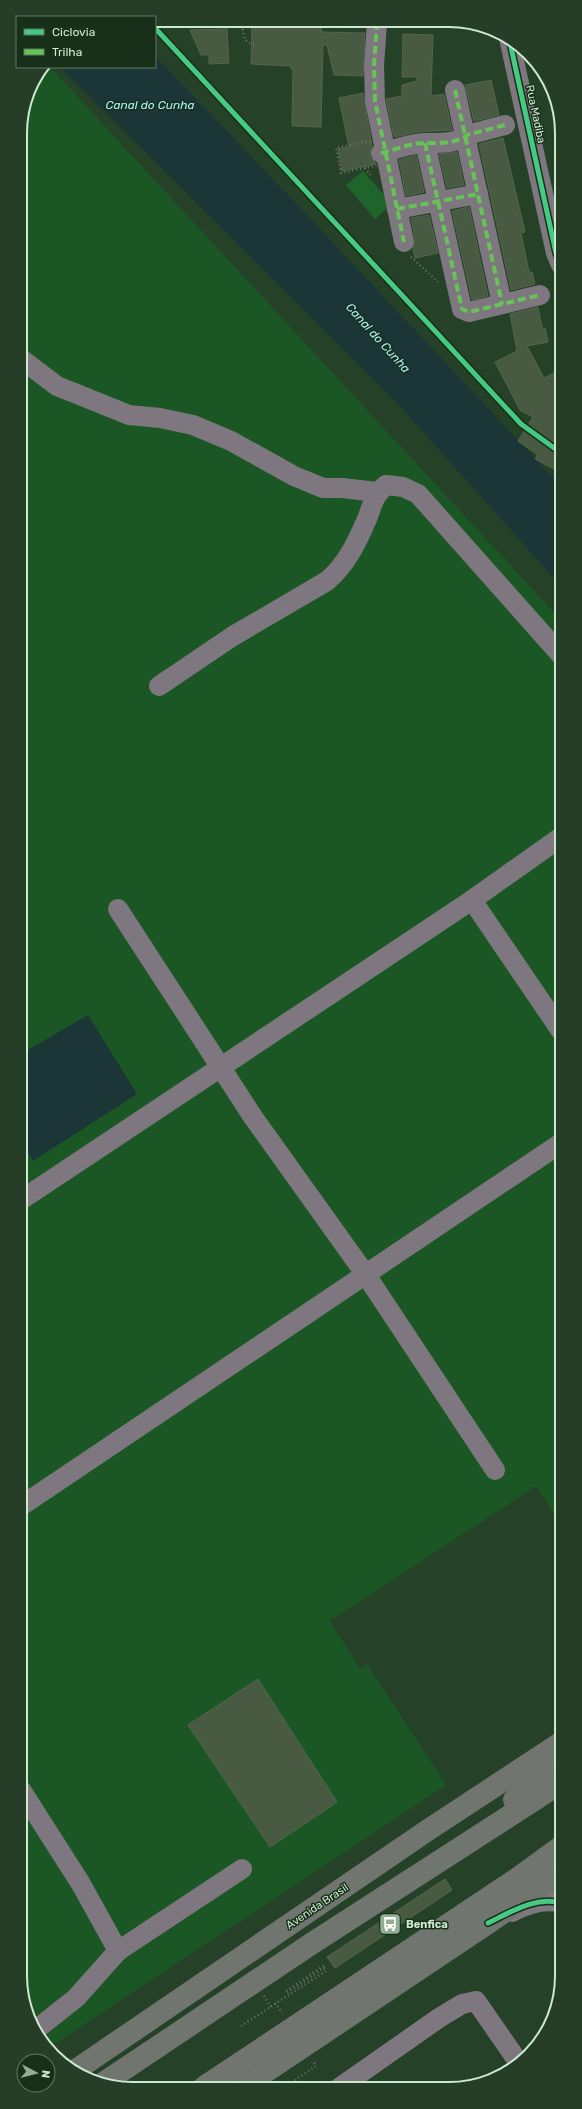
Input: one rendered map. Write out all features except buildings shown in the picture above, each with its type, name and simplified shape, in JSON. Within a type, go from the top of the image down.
[{"type":"highway","name":"Avenida Brasil","points":[[79,2068],[428,1830],[555,1747]]},
{"type":"highway","points":[[459,1849],[555,1763]]},
{"type":"highway","points":[[109,2079],[311,1944],[555,1787]]},
{"type":"highway","points":[[212,2082],[518,1878],[555,1851]]},
{"type":"highway","points":[[250,2082],[488,1924],[555,1877]]},
{"type":"street","points":[[377,27],[374,92],[383,152],[404,242]]},
{"type":"street","name":"Rua Madiba","points":[[511,47],[555,248]]},
{"type":"street","points":[[454,90],[502,304]]},
{"type":"street","points":[[383,152],[425,143],[433,145],[505,125]]},
{"type":"street","points":[[425,143],[459,302],[462,309],[469,312],[540,295]]},
{"type":"street","points":[[397,209],[478,194]]},
{"type":"street","points":[[27,363],[57,386],[129,414],[160,418],[192,425],[231,441],[294,476],[323,488],[342,488],[377,492]]},
{"type":"street","points":[[159,686],[233,636],[327,581],[340,570],[363,526],[377,492],[386,485],[403,487],[418,494],[555,648]]},
{"type":"street","points":[[27,1196],[472,900],[555,841]]},
{"type":"street","points":[[472,900],[555,1022]]},
{"type":"street","points":[[118,909],[253,1117],[366,1275],[495,1470]]},
{"type":"street","points":[[27,1502],[555,1147]]},
{"type":"street","points":[[27,1812],[81,1884],[118,1951]]},
{"type":"street","points":[[40,2027],[76,1998],[118,1951],[242,1870]]},
{"type":"street","points":[[488,1924],[524,1906],[542,1901],[555,1902]]},
{"type":"street","points":[[347,2082],[438,2018],[462,2004],[476,2001],[516,2058]]},
{"type":"path","points":[[243,27],[245,41],[256,44]]},
{"type":"path","points":[[378,139],[383,152],[383,164],[341,173],[336,148],[378,139]]},
{"type":"path","points":[[404,242],[414,260],[459,302]]},
{"type":"path","points":[[241,2026],[326,1971],[324,1968],[287,1993],[286,1991],[326,1965]]},
{"type":"path","points":[[292,2082],[316,2066]]},
{"type":"shaded area","points":[[49,68],[51,68],[555,614],[555,1515],[536,1486],[330,1621],[360,1669],[367,1664],[446,1785],[53,2045],[41,2029],[31,2004],[27,1976],[27,126],[29,112],[35,92]]},
{"type":"shaded area","points":[[363,171],[392,204],[375,219],[346,185]]},
{"type":"water","name":"Canal do Cunha","points":[[156,57],[308,216],[555,480],[555,579],[399,405],[61,68],[156,68]]},
{"type":"water","points":[[88,1015],[137,1094],[33,1161],[27,1150],[27,1051]]},
{"type":"marked path","points":[[377,27],[374,66],[375,101],[404,242]]},
{"type":"marked path","points":[[455,90],[502,304]]},
{"type":"marked path","points":[[381,153],[414,144],[441,143],[458,140],[467,135],[505,125]]},
{"type":"marked path","points":[[425,143],[462,309],[469,312],[540,295]]},
{"type":"marked path","points":[[397,209],[478,194]]},
{"type":"cycle path","points":[[156,29],[521,424],[555,449]]},
{"type":"cycle path","points":[[511,47],[555,248]]},
{"type":"cycle path","points":[[488,1923],[514,1910],[533,1903],[555,1902]]},
{"type":"place","name":"Benfica","points":[[390,1924]]}]
